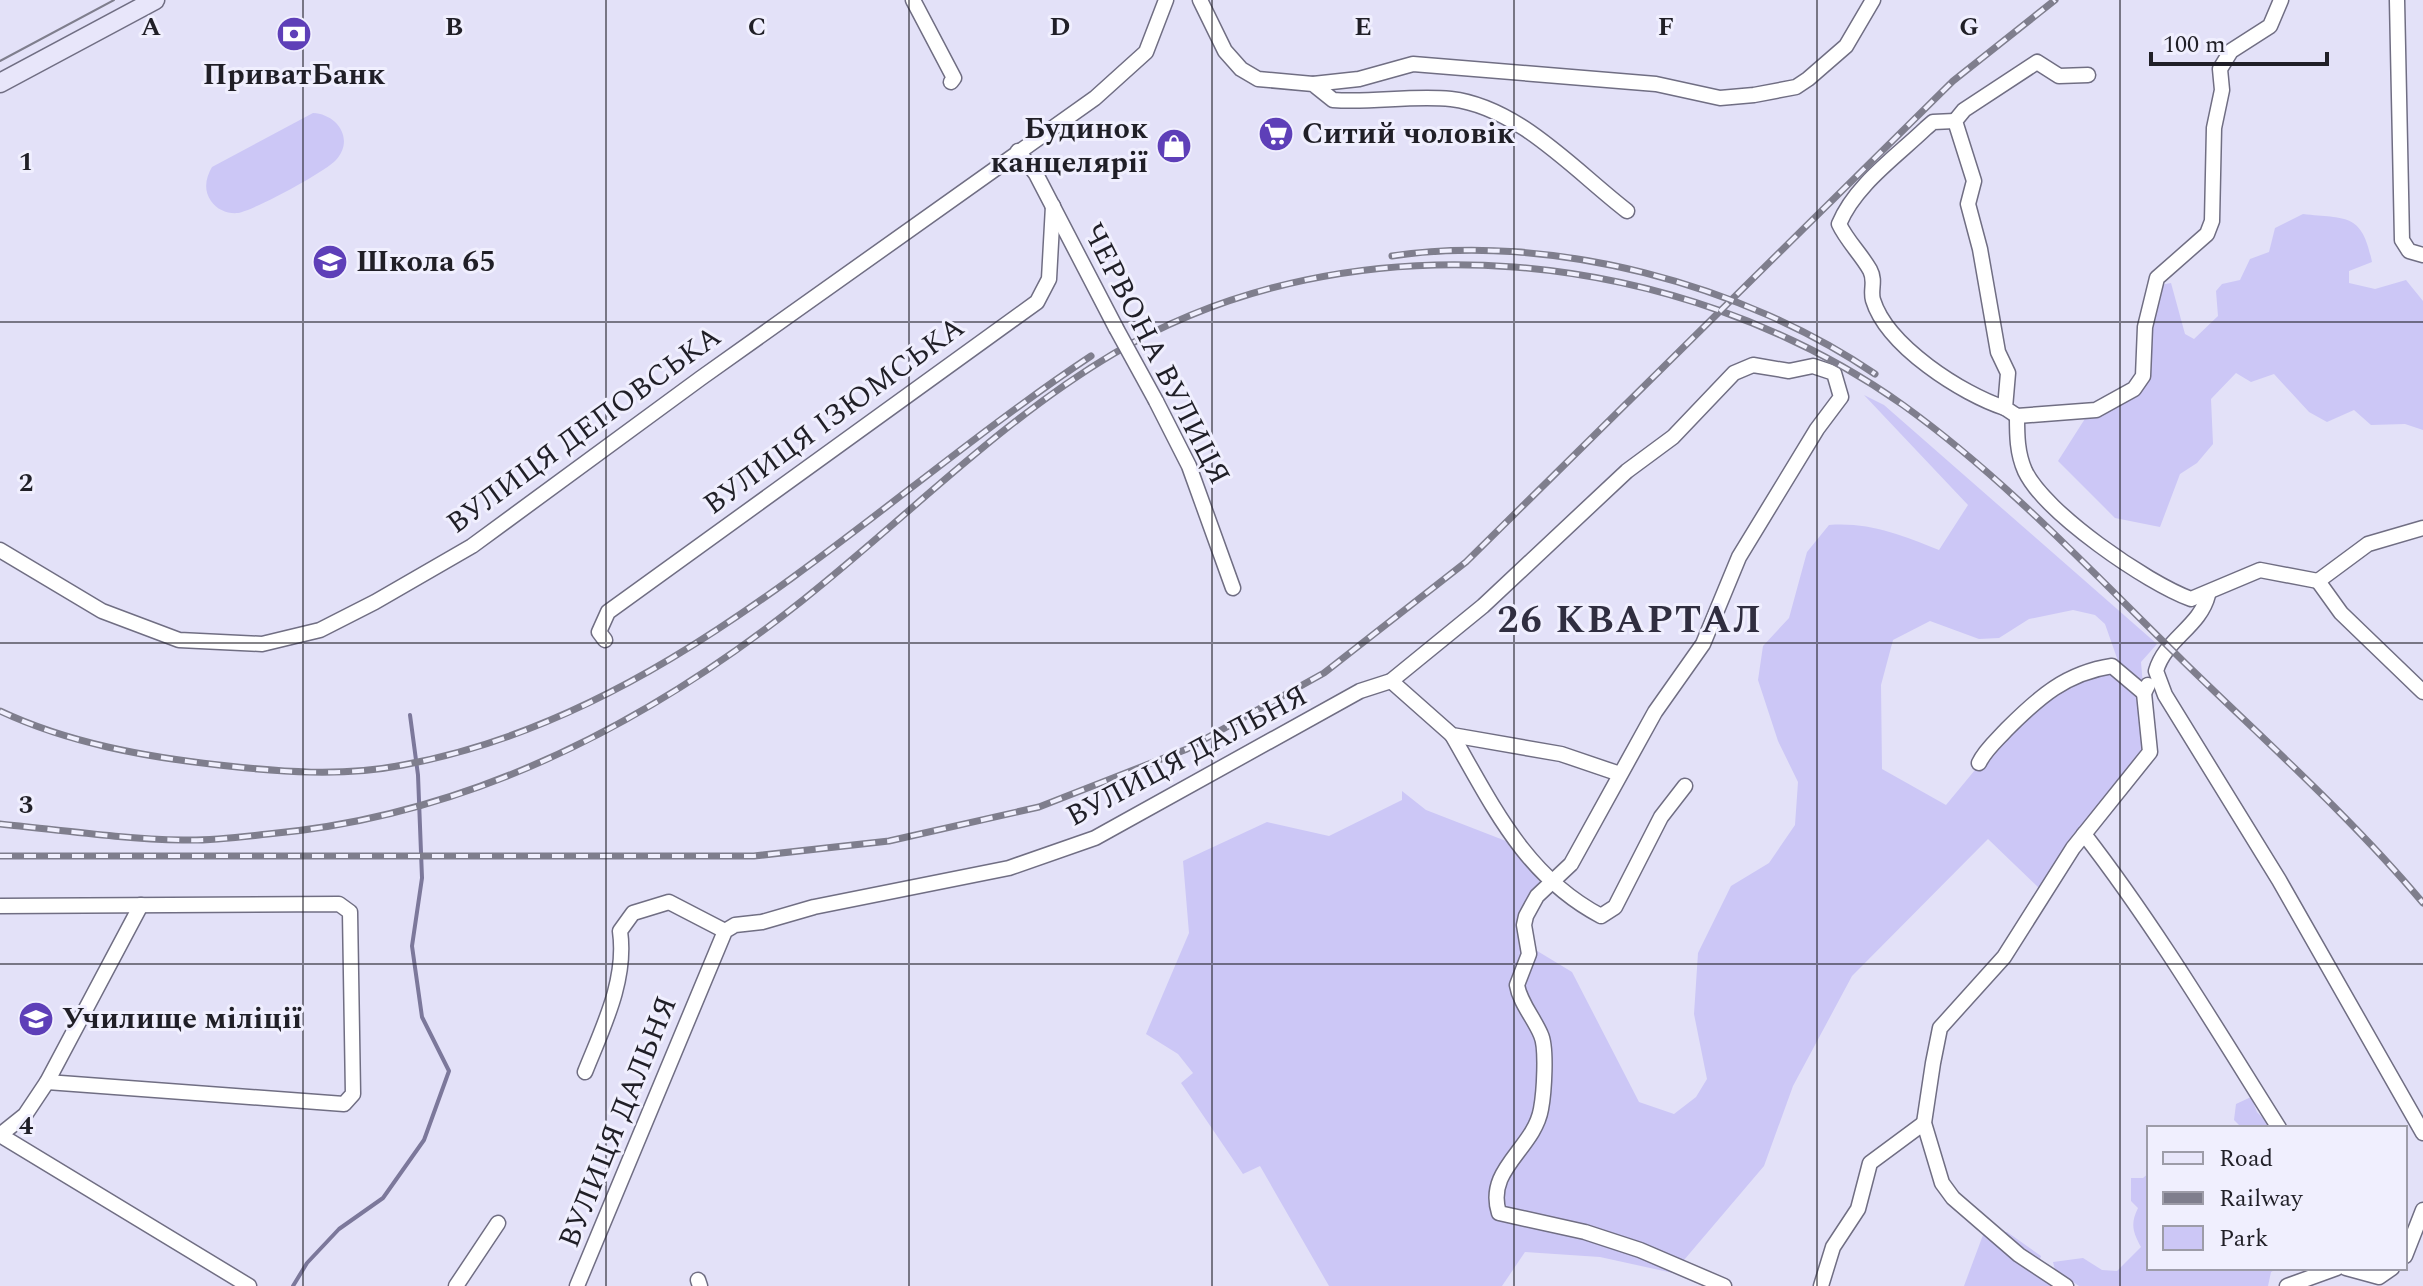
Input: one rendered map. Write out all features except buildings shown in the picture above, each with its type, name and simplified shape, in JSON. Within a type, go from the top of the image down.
[{"type":"street","points":[[0,83],[155,0]]},
{"type":"street","points":[[913,0],[954,78],[951,82]]},
{"type":"street","name":"ВУЛИЦЯ ДЕПОВСЬКА","points":[[0,550],[102,611],[179,640],[262,644],[320,630],[472,546],[1095,98],[1146,52],[1166,0]]},
{"type":"street","points":[[1200,0],[1225,51],[1241,69],[1258,79],[1313,84],[1359,79],[1413,64],[1665,85],[1720,98],[1796,87],[1846,46],[1873,0]]},
{"type":"street","points":[[2088,75],[2059,76],[2037,62],[1964,110],[1955,121],[1933,122],[1868,183],[1845,210],[1839,224],[1872,272],[1874,303],[1897,336],[1944,379],[1980,400],[2011,412],[2096,410],[2134,389],[2143,376],[2145,327],[2157,278],[2207,234],[2212,221],[2214,128],[2222,90],[2220,69],[2231,51],[2270,26],[2281,0]]},
{"type":"street","points":[[2397,0],[2402,240],[2409,251],[2423,255]]},
{"type":"street","points":[[1313,84],[1333,100],[1439,98],[1497,112],[1627,211]]},
{"type":"street","points":[[1955,121],[1974,181],[1968,204],[1980,249],[1998,352],[2008,373],[2016,443],[2024,469],[2034,487],[2101,547],[2151,582],[2191,599],[2208,595],[2260,570],[2318,581],[2341,613],[2423,692]]},
{"type":"street","name":"ЧЕРВОНА ВУЛИЦЯ","points":[[1018,151],[1036,174],[1189,466],[1233,588]]},
{"type":"street","name":"ВУЛИЦЯ ІЗЮМСЬКА","points":[[605,640],[599,632],[608,612],[1037,302],[1049,279],[1053,206]]},
{"type":"street","name":"ВУЛИЦЯ ДАЛЬНЯ","points":[[577,1286],[725,931],[735,925],[762,922],[814,907],[1009,868],[1095,838],[1360,691],[1391,681],[1483,606],[1627,471],[1673,437],[1734,373],[1753,365],[1789,371],[1813,366],[1834,373],[1839,381],[1841,397],[1817,429],[1739,557],[1703,644],[1655,712],[1620,774]]},
{"type":"street","points":[[2318,581],[2378,538],[2423,528]]},
{"type":"street","points":[[2066,1286],[2019,1255],[1953,1198],[1942,1183],[1924,1123],[1940,1028],[2004,957],[2084,834],[2150,752],[2144,693],[2167,646],[2204,611],[2208,595]]},
{"type":"street","points":[[1979,763],[2035,701],[2062,680],[2088,670],[2112,666],[2144,693]]},
{"type":"street","points":[[2156,671],[2165,695],[2279,880],[2423,1133]]},
{"type":"street","points":[[1391,681],[1452,735],[1511,836],[1551,882],[1571,900],[1601,916],[1608,914],[1669,804],[1685,786]]},
{"type":"street","points":[[1452,735],[1561,754],[1620,774],[1571,864],[1551,882],[1526,916],[1524,925],[1529,954],[1517,985],[1518,995],[1544,1044],[1541,1112],[1520,1151],[1498,1178],[1494,1197],[1499,1213],[1585,1232],[1640,1250],[1724,1286]]},
{"type":"street","points":[[2084,834],[2125,886],[2278,1126]]},
{"type":"street","points":[[585,1072],[613,998],[623,954],[620,931],[633,913],[669,902],[725,931]]},
{"type":"street","points":[[0,906],[339,904],[346,906],[350,912],[353,1094],[344,1104],[47,1082]]},
{"type":"street","points":[[141,905],[47,1082],[25,1115],[0,1135],[249,1286]]},
{"type":"street","points":[[1821,1286],[1833,1247],[1858,1209],[1870,1163],[1924,1123]]},
{"type":"street","points":[[2407,1251],[2423,1210]]},
{"type":"street","points":[[456,1286],[498,1223]]},
{"type":"street","points":[[2287,1286],[2331,1270]]},
{"type":"street","points":[[2353,1270],[2379,1277],[2389,1270]]},
{"type":"green space","points":[[313,113],[329,118],[341,129],[344,144],[336,160],[305,181],[247,210],[230,213],[213,204],[206,188],[212,167]]},
{"type":"green space","points":[[2303,214],[2342,218],[2358,227],[2372,262],[2349,271],[2349,283],[2375,289],[2406,280],[2423,301],[2423,430],[2405,424],[2371,425],[2354,410],[2327,422],[2309,412],[2274,374],[2251,382],[2236,373],[2211,399],[2213,444],[2197,463],[2180,474],[2160,527],[2115,518],[2058,461],[2088,414],[2137,392],[2160,285],[2171,283],[2185,334],[2194,339],[2218,316],[2216,291],[2222,284],[2240,280],[2250,259],[2269,252],[2275,228]]},
{"type":"green space","points":[[1864,395],[1884,405],[2157,644],[2141,662],[2143,686],[2118,661],[2105,624],[2095,615],[2073,610],[2029,619],[1999,638],[1979,639],[1930,621],[1893,640],[1881,685],[1882,769],[1946,805],[1994,747],[2065,684],[2111,671],[2141,701],[2144,752],[2041,890],[1988,839],[1852,976],[1793,1086],[1764,1166],[1673,1273],[1600,1257],[1525,1252],[1502,1286],[1329,1286],[1260,1166],[1243,1174],[1181,1083],[1193,1073],[1178,1054],[1146,1034],[1189,933],[1183,861],[1267,822],[1329,836],[1402,800],[1402,791],[1426,810],[1506,841],[1540,882],[1520,920],[1520,948],[1534,949],[1572,972],[1639,1102],[1674,1114],[1696,1097],[1707,1079],[1694,1014],[1698,953],[1731,886],[1769,863],[1795,825],[1798,782],[1778,741],[1758,680],[1763,646],[1789,618],[1807,552],[1829,525],[1885,531],[1939,550],[1968,505]]},
{"type":"green space","points":[[2251,1097],[2257,1112],[2270,1126],[2240,1126],[2234,1120],[2236,1104]]},
{"type":"green space","points":[[2147,1175],[2147,1270],[2274,1270],[2271,1272],[2268,1286],[2079,1286],[2055,1270],[2053,1262],[2083,1258],[2102,1270],[2117,1271],[2141,1247],[2134,1228],[2138,1208],[2131,1201],[2131,1178],[2143,1178]]},
{"type":"green space","points":[[2007,1232],[2041,1256],[2036,1272],[2057,1286],[1964,1286],[1983,1235]]},
{"type":"waterway","points":[[293,1286],[307,1263],[339,1229],[383,1198],[424,1140],[449,1071],[422,1017],[412,946],[422,878],[418,775],[410,715]]},
{"type":"tram line","points":[[0,61],[114,0]]},
{"type":"railway","points":[[0,856],[754,856],[889,841],[1039,807],[1187,749],[1324,673],[1466,562],[1953,81],[2055,0]]},
{"type":"railway","points":[[1392,256],[1453,251],[1516,252],[1580,259],[1644,273],[1707,291],[1767,315],[1823,342],[1875,374]]},
{"type":"railway","points":[[0,824],[138,838],[226,838],[342,824],[414,807],[484,785],[552,757],[618,724],[743,645],[841,569],[1031,409],[1113,354],[1206,309],[1306,280],[1409,266],[1514,267],[1618,282],[1719,310],[1815,352],[1903,405],[1978,464],[2048,528],[2337,810],[2423,903]]},
{"type":"railway","points":[[0,711],[53,732],[136,753],[191,762],[288,771],[380,769],[501,739],[594,701],[681,652],[765,597],[1091,356]]},
{"type":"place","name":"ПриватБанк","points":[[294,34]]},
{"type":"place","name":"Ситий чоловік","points":[[1276,134]]},
{"type":"place","name":"Будинок канцелярії","points":[[1174,146]]},
{"type":"place","name":"Школа 65","points":[[330,262]]},
{"type":"place","name":"Училище міліції","points":[[36,1019]]},
{"type":"district","name":"26 КВАРТАЛ","points":[[1630,621]]}]
